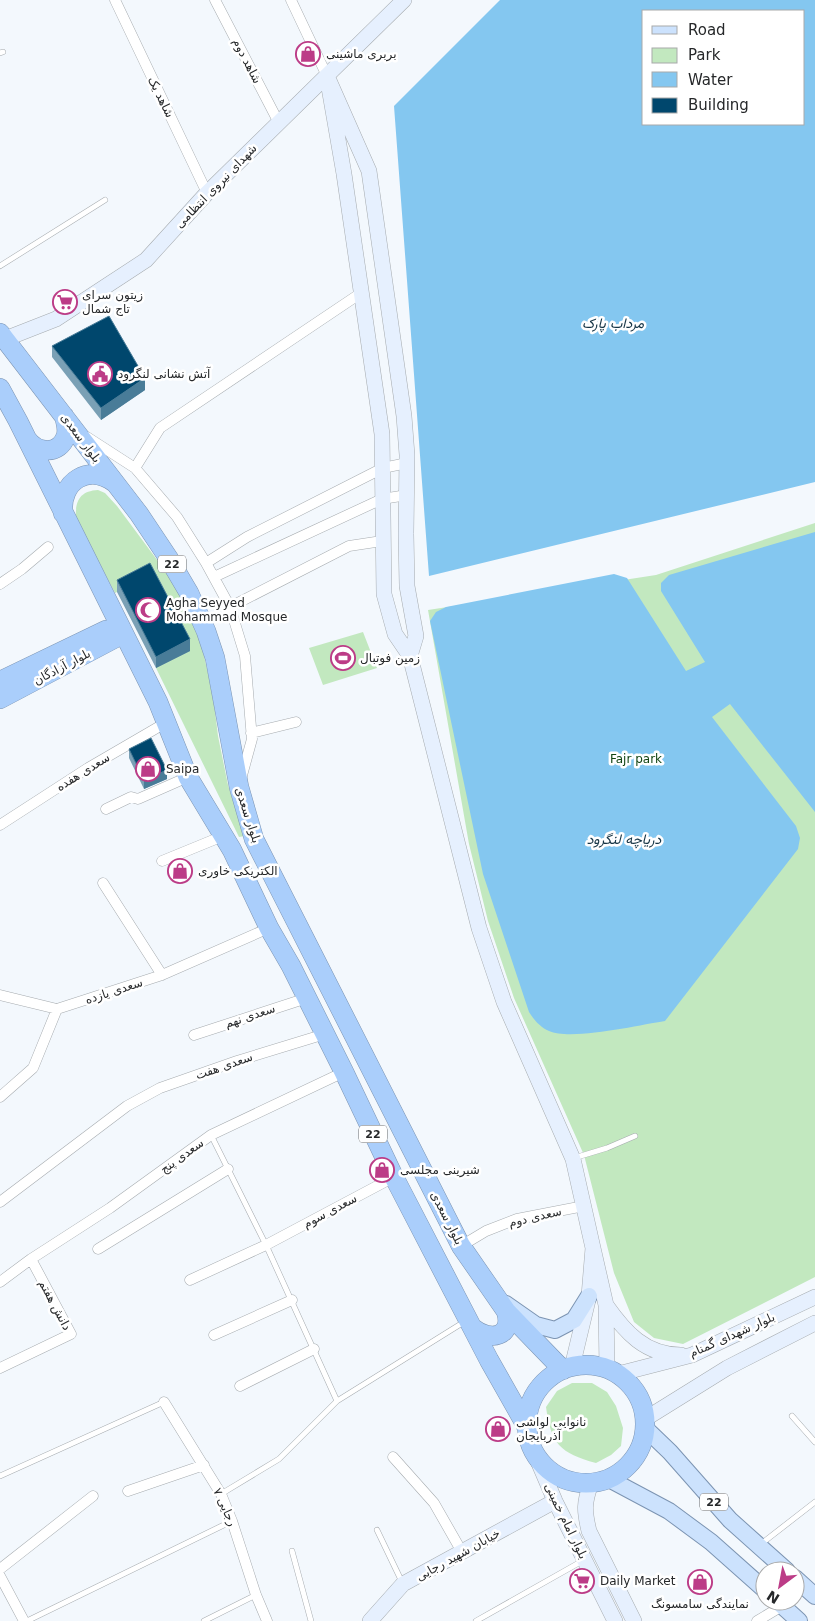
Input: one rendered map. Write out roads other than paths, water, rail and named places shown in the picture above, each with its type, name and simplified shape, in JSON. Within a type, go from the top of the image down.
[{"type":"highway","name":"بلوار سعدی","points":[[2,336],[139,514],[189,593],[206,631],[219,674],[239,787],[254,839],[461,1246],[501,1304],[568,1369]]},
{"type":"highway","name":"22","points":[[0,388],[167,722],[188,777],[223,836],[326,1034],[394,1177],[542,1463],[556,1475],[573,1482],[600,1481]]},
{"type":"highway","points":[[27,439],[31,445],[44,451],[51,450],[58,447],[66,435],[70,423]]},
{"type":"highway","points":[[63,512],[63,497],[71,484],[77,479],[97,474],[116,483]]},
{"type":"highway","name":"بلوار آزادگان","points":[[0,680],[121,629]]},
{"type":"highway","name":"بلوار آزادگان","points":[[0,699],[121,629]]},
{"type":"highway","points":[[471,1323],[486,1336],[497,1336],[506,1329],[508,1323],[501,1304]]},
{"type":"highway","points":[[530,1438],[529,1411],[536,1394],[547,1380],[568,1369],[584,1365],[596,1366],[612,1372]]},
{"type":"highway","name":"22","points":[[612,1372],[631,1386],[641,1402],[645,1424]]},
{"type":"highway","points":[[600,1481],[623,1471],[634,1459],[642,1444],[645,1424]]},
{"type":"main road","points":[[501,1304],[536,1325],[555,1330],[574,1320],[589,1296]]},
{"type":"main road","name":"22","points":[[645,1424],[730,1520],[776,1561]]},
{"type":"main road","name":"22","points":[[600,1481],[669,1511],[711,1542],[755,1581]]},
{"type":"main road","points":[[805,1587],[815,1596]]},
{"type":"main road","points":[[788,1611],[800,1621]]},
{"type":"street","name":"شاهد یک","points":[[115,0],[207,194]]},
{"type":"street","name":"شاهد دوم","points":[[215,0],[279,123]]},
{"type":"street","points":[[291,0],[369,171],[404,416],[407,463],[407,586],[416,636],[410,656]]},
{"type":"street","name":"شهدای نیروی انتظامی","points":[[2,336],[56,319],[146,260],[207,194],[404,0]]},
{"type":"street","points":[[327,76],[344,174],[382,434],[384,594],[395,634],[410,656],[479,928],[504,1002],[574,1158],[592,1248],[606,1305],[612,1372]]},
{"type":"street","points":[[135,468],[160,428],[361,293]]},
{"type":"street","points":[[70,423],[135,468],[177,517],[206,563],[230,607],[245,656],[252,733],[239,787]]},
{"type":"street","points":[[206,563],[247,537],[383,468],[407,463]]},
{"type":"street","points":[[214,577],[382,499],[407,494]]},
{"type":"street","points":[[230,607],[349,546],[382,541]]},
{"type":"street","points":[[0,584],[22,569],[48,547]]},
{"type":"street","name":"سعدی هفده","points":[[0,825],[88,768],[167,722]]},
{"type":"street","points":[[252,733],[296,722]]},
{"type":"street","points":[[106,809],[131,797],[138,799],[188,777]]},
{"type":"street","points":[[162,861],[223,836]]},
{"type":"street","points":[[103,884],[162,975]]},
{"type":"street","name":"سعدی یازده","points":[[57,1009],[162,975],[270,928]]},
{"type":"street","points":[[0,996],[57,1009],[33,1068],[0,1097]]},
{"type":"street","name":"سعدی نهم","points":[[194,1035],[307,998]]},
{"type":"street","name":"سعدی هفت","points":[[0,1202],[127,1106],[160,1088],[237,1060],[326,1034]]},
{"type":"street","name":"سعدی پنج","points":[[0,1282],[31,1259],[110,1208],[211,1135],[344,1072]]},
{"type":"street","points":[[98,1249],[228,1169]]},
{"type":"street","name":"سعدی سوم","points":[[190,1280],[266,1245],[394,1177]]},
{"type":"street","name":"سعدی دوم","points":[[461,1246],[486,1231],[517,1219],[584,1206]]},
{"type":"street","points":[[568,1369],[589,1296],[592,1248]]},
{"type":"street","name":"دانش هفتم","points":[[0,1368],[72,1334],[31,1259]]},
{"type":"street","name":"بلوار شهدای گمنام","points":[[612,1372],[692,1355],[815,1297]]},
{"type":"street","points":[[214,1335],[292,1300]]},
{"type":"street","points":[[606,1305],[621,1327],[644,1345],[667,1355],[692,1355]]},
{"type":"street","name":"بلوار شهدای گمنام","points":[[645,1424],[727,1368],[815,1323]]},
{"type":"street","points":[[240,1386],[314,1348]]},
{"type":"street","name":"رجایی ۷","points":[[164,1402],[221,1494],[267,1621]]},
{"type":"street","name":"بلوار امام خمینی","points":[[530,1438],[555,1501],[615,1621]]},
{"type":"street","points":[[393,1457],[434,1503],[462,1552]]},
{"type":"street","points":[[128,1491],[204,1465]]},
{"type":"street","name":"بلوار امام خمینی","points":[[600,1481],[585,1499],[585,1515],[589,1531],[634,1621]]},
{"type":"street","points":[[0,1569],[93,1496]]},
{"type":"street","name":"خیابان شهید رجایی","points":[[370,1621],[403,1584],[555,1501]]},
{"type":"street","points":[[0,1576],[26,1621]]},
{"type":"street","points":[[757,1621],[771,1611]]},
{"type":"lane","points":[[0,266],[104,200]]},
{"type":"lane","points":[[211,1135],[266,1245],[337,1401]]},
{"type":"lane","points":[[574,1158],[607,1148],[635,1136]]},
{"type":"lane","points":[[221,1494],[279,1459],[337,1401],[471,1323]]},
{"type":"lane","points":[[0,1476],[164,1402]]},
{"type":"lane","points":[[792,1416],[815,1442]]},
{"type":"lane","points":[[759,1546],[815,1502]]},
{"type":"lane","points":[[26,1621],[232,1521]]},
{"type":"lane","points":[[377,1530],[403,1584]]},
{"type":"lane","points":[[292,1551],[311,1621]]},
{"type":"lane","points":[[476,1621],[584,1560]]},
{"type":"lane","points":[[204,1621],[256,1595]]},
{"type":"water","name":"مرداب پارک","points":[[500,0],[815,0],[815,482],[429,576],[394,106]]},
{"type":"water","name":"دریاچه لنگرود","points":[[815,532],[815,812],[730,704],[712,717],[796,826],[800,838],[798,849],[665,1021],[589,1033],[559,1034],[549,1031],[538,1023],[529,1012],[483,874],[430,621],[436,612],[446,607],[614,574],[627,578],[686,671],[705,662],[661,591],[661,583],[669,575]]},
{"type":"place","name":"بربری ماشینی","points":[[308,54]]},
{"type":"place","name":"زیتون سرای تاج شمال","points":[[65,302]]},
{"type":"place","name":"آتش نشانی لنگرود","points":[[100,374]]},
{"type":"place","name":"Agha Seyyed Mohammad Mosque","points":[[148,610]]},
{"type":"place","name":"زمین فوتبال","points":[[343,658]]},
{"type":"place","name":"Saipa","points":[[148,769]]},
{"type":"place","name":"الکتریکی خاوری","points":[[180,871]]},
{"type":"place","name":"شیرینی مجلسی","points":[[382,1170]]},
{"type":"place","name":"نانوایی لواشی آذربایجان","points":[[498,1429]]},
{"type":"place","name":"Daily Market","points":[[582,1581]]},
{"type":"place","name":"نمایندگی سامسونگ","points":[[700,1582]]},
{"type":"park label","name":"Fajr park","points":[[636,759]]}]
